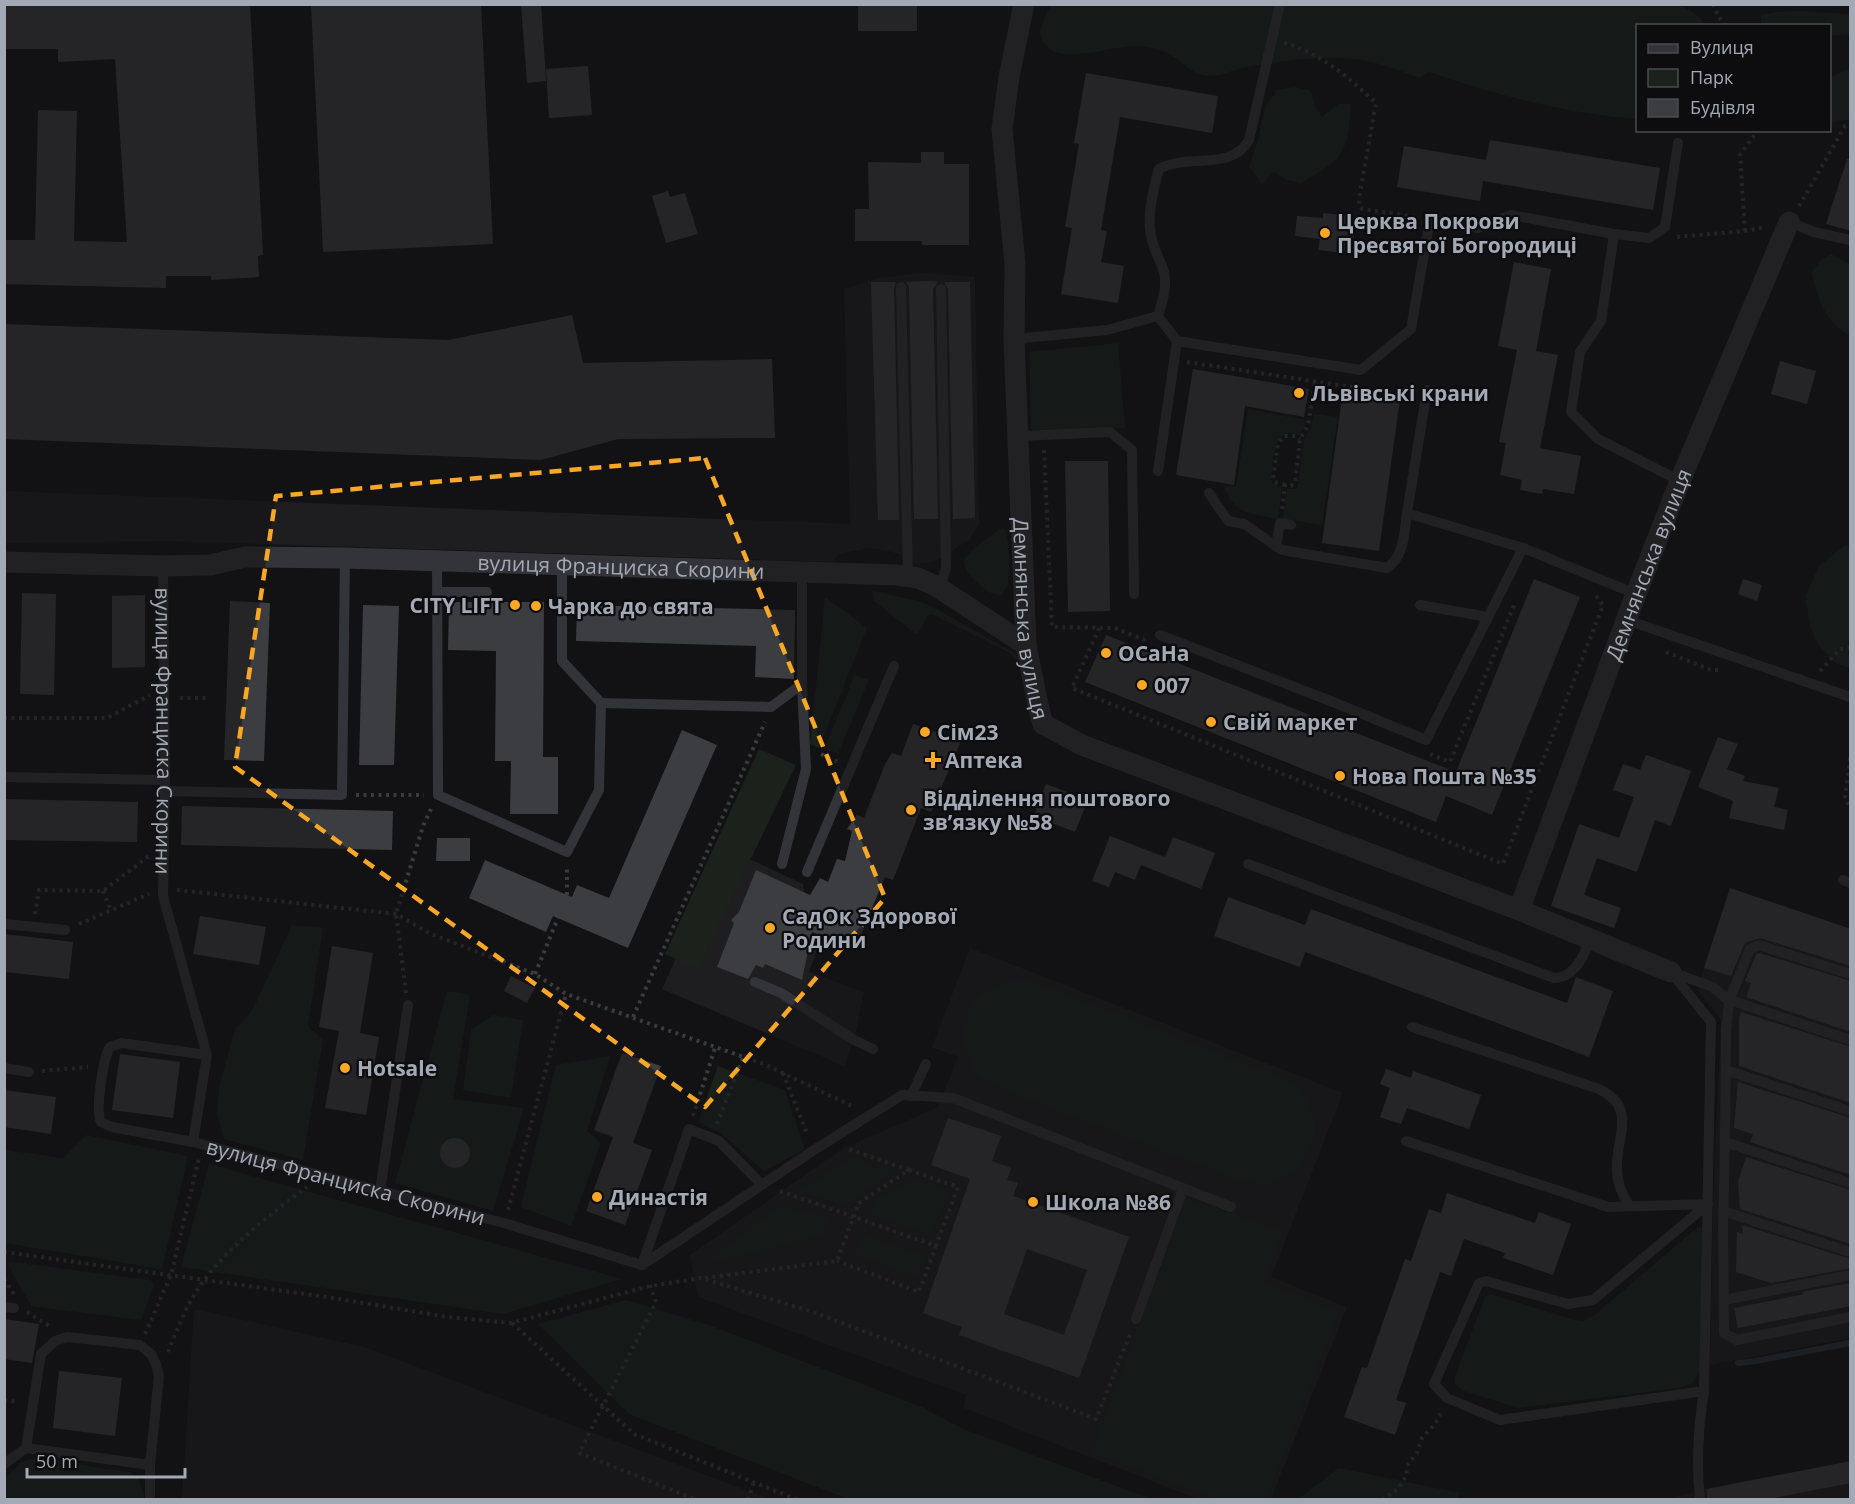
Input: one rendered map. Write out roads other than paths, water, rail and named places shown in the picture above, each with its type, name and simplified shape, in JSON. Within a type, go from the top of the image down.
[{"type":"street","name":"Демнянська вулиця","points":[[1024,4],[1009,77],[1002,129],[1015,264],[1014,339],[1026,645],[1043,724],[1082,745],[1519,910],[1671,972]]},
{"type":"street","name":"Демнянська вулиця","points":[[1519,910],[1680,481],[1789,222]]},
{"type":"street","name":"вулиця Франциска Скорини","points":[[4,562],[163,566],[210,565],[245,557],[345,558],[908,576],[924,580],[939,588],[1026,645]]},
{"type":"lane","points":[[1158,316],[1165,292],[1163,268],[1155,252],[1149,221],[1159,169],[1179,161],[1218,160],[1231,157],[1244,150],[1249,140],[1280,4]]},
{"type":"lane","points":[[1158,316],[1177,341],[1361,370],[1411,329],[1430,219],[1478,228],[1511,215],[1614,234],[1649,238],[1665,227],[1678,142]]},
{"type":"lane","points":[[1789,222],[1814,232],[1851,240]]},
{"type":"lane","points":[[1614,234],[1601,321],[1580,352],[1571,412],[1598,439],[1680,481]]},
{"type":"lane","points":[[901,287],[908,576]]},
{"type":"lane","points":[[939,588],[946,569],[941,289]]},
{"type":"lane","points":[[1014,339],[1107,330],[1158,316]]},
{"type":"lane","points":[[1158,471],[1177,341]]},
{"type":"lane","points":[[1209,493],[1228,521],[1244,524],[1282,550],[1387,568],[1400,555],[1426,394]]},
{"type":"lane","points":[[1019,436],[1110,432],[1132,450],[1134,594]]},
{"type":"lane","points":[[1407,513],[1523,548],[1636,594]]},
{"type":"lane","points":[[1276,546],[1285,524]]},
{"type":"lane","points":[[1160,635],[1426,740],[1523,548]]},
{"type":"lane","points":[[4,777],[342,795],[345,558]]},
{"type":"lane","points":[[437,561],[438,795],[567,852],[598,790],[601,703]]},
{"type":"lane","points":[[562,564],[562,662],[601,703],[771,707],[801,684]]},
{"type":"lane","name":"вулиця Франциска Скорини","points":[[163,566],[165,786],[163,896],[207,1055],[198,1143],[504,1223],[642,1265]]},
{"type":"lane","points":[[782,864],[806,769],[801,684],[802,572]]},
{"type":"lane","points":[[436,592],[487,592]]},
{"type":"lane","points":[[1420,605],[1488,617]]},
{"type":"lane","points":[[1627,620],[1851,696]]},
{"type":"lane","points":[[807,872],[894,666]]},
{"type":"lane","points":[[1248,864],[1554,978],[1572,972],[1591,939]]},
{"type":"lane","points":[[4,924],[65,930]]},
{"type":"lane","points":[[1851,974],[1759,945],[1750,949],[1728,1000],[1723,1211],[1724,1333],[1737,1340],[1851,1317]]},
{"type":"lane","points":[[1671,972],[1713,987],[1728,1000],[1851,1040]]},
{"type":"lane","points":[[1671,972],[1711,1023],[1704,1391],[1697,1452],[1700,1500]]},
{"type":"lane","points":[[755,981],[781,993],[854,1040],[873,1049]]},
{"type":"lane","points":[[380,1191],[408,1005]]},
{"type":"lane","points":[[1412,1027],[1599,1089],[1610,1095],[1617,1102],[1623,1120],[1617,1170],[1622,1191],[1630,1206]]},
{"type":"lane","points":[[198,1143],[112,1127],[101,1122],[98,1111],[108,1050],[115,1044],[207,1055]]},
{"type":"lane","points":[[911,1096],[926,1064]]},
{"type":"lane","points":[[4,1068],[29,1072]]},
{"type":"lane","points":[[1726,1070],[1851,1111]]},
{"type":"lane","points":[[642,1265],[814,1150],[902,1095],[953,1098],[1231,1207]]},
{"type":"lane","points":[[642,1265],[689,1129],[719,1141],[762,1185]]},
{"type":"lane","points":[[1406,1141],[1608,1207],[1708,1204]]},
{"type":"lane","points":[[1725,1142],[1851,1183]]},
{"type":"lane","points":[[1136,1319],[1183,1189]]},
{"type":"lane","points":[[1704,1391],[1500,1420],[1447,1398],[1434,1384],[1479,1283],[1486,1281],[1568,1304],[1593,1300],[1708,1204]]},
{"type":"lane","points":[[1723,1211],[1851,1252]]},
{"type":"lane","points":[[1724,1300],[1851,1275]]},
{"type":"lane","points":[[26,1448],[41,1354],[55,1341],[67,1337],[140,1345],[151,1354],[159,1375],[150,1464],[150,1500]]},
{"type":"lane","points":[[4,1464],[26,1448],[150,1464]]},
{"type":"waterway","points":[[1738,1363],[1850,1343]]},
{"type":"place","name":"Церква Покрови Пресвятої Богородиці","points":[[1325,233]]},
{"type":"place","name":"Львівські крани","points":[[1299,393]]},
{"type":"place","name":"CITY LIFT","points":[[515,605]]},
{"type":"place","name":"Чарка до свята","points":[[536,606]]},
{"type":"place","name":"ОСаНа","points":[[1106,653]]},
{"type":"place","name":"007","points":[[1142,685]]},
{"type":"place","name":"Свій маркет","points":[[1211,722]]},
{"type":"place","name":"Сім23","points":[[925,732]]},
{"type":"place","name":"Аптека","points":[[933,760]]},
{"type":"place","name":"Нова Пошта №35","points":[[1340,776]]},
{"type":"place","name":"Відділення поштового зв’язку №58","points":[[911,810]]},
{"type":"place","name":"СадОк Здорової Родини","points":[[770,928]]},
{"type":"place","name":"Hotsale","points":[[345,1068]]},
{"type":"place","name":"Династія","points":[[597,1197]]},
{"type":"place","name":"Школа №86","points":[[1033,1202]]}]
